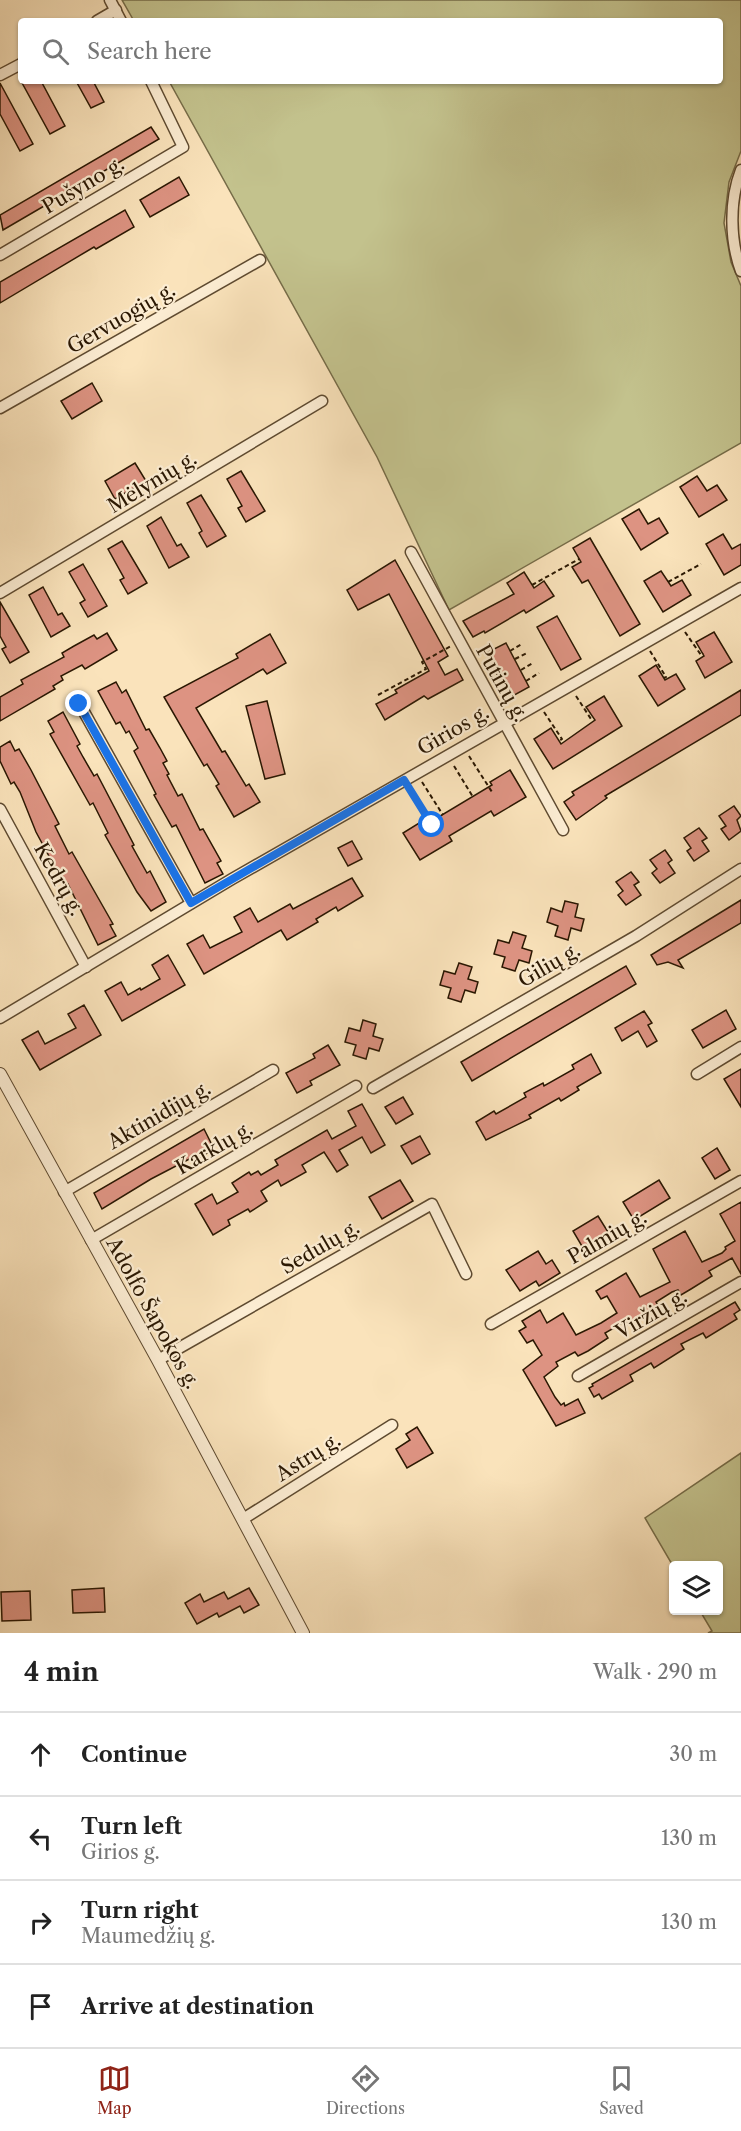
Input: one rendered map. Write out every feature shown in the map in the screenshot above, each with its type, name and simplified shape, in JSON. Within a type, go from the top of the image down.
[{"type":"street","points":[[110,0],[120,18]]},
{"type":"street","points":[[102,18],[116,10]]},
{"type":"street","points":[[0,75],[18,66]]},
{"type":"street","name":"Pušyno g.","points":[[0,255],[183,147],[152,84]]},
{"type":"street","points":[[740,173],[733,234],[735,254],[741,271]]},
{"type":"street","name":"Gervuogių g.","points":[[0,408],[260,260]]},
{"type":"street","name":"Mėlynių g.","points":[[0,593],[322,401]]},
{"type":"street","name":"Putinų g.","points":[[411,552],[563,830]]},
{"type":"street","name":"Girios g.","points":[[0,1018],[416,772],[741,588]]},
{"type":"street","points":[[79,704],[191,903]]},
{"type":"street","name":"Kedrų g.","points":[[0,809],[86,967]]},
{"type":"street","name":"Gilių g.","points":[[373,1088],[636,936],[741,869]]},
{"type":"street","points":[[697,1074],[741,1047]]},
{"type":"street","name":"Aktinidijų g.","points":[[64,1191],[273,1070]]},
{"type":"street","name":"Adolfo Šapokos g.","points":[[0,1074],[158,1360],[303,1633]]},
{"type":"street","name":"Karklų g.","points":[[91,1240],[356,1086]]},
{"type":"street","name":"Palmių g.","points":[[491,1324],[741,1181]]},
{"type":"street","name":"Sedulų g.","points":[[158,1360],[432,1204],[466,1274]]},
{"type":"street","name":"Viržių g.","points":[[578,1377],[741,1282]]},
{"type":"street","name":"Astrų g.","points":[[243,1519],[392,1425]]},
{"type":"path","points":[[532,585],[579,559]]},
{"type":"path","points":[[668,582],[701,564]]},
{"type":"path","points":[[679,623],[701,655],[703,653]]},
{"type":"path","points":[[378,695],[426,669],[422,662],[459,642]]},
{"type":"path","points":[[645,643],[666,677],[664,678]]},
{"type":"path","points":[[510,651],[522,644]]},
{"type":"path","points":[[515,659],[527,653]]},
{"type":"path","points":[[520,670],[533,663]]},
{"type":"path","points":[[526,681],[539,673]]},
{"type":"path","points":[[568,686],[591,719],[593,718]]},
{"type":"path","points":[[538,703],[562,739],[559,741]]},
{"type":"path","points":[[463,746],[492,792]]},
{"type":"path","points":[[447,755],[473,796]]},
{"type":"path","points":[[416,772],[443,815]]},
{"type":"path","points":[[404,780],[432,825]]},
{"type":"shaded area","points":[[122,0],[741,0],[741,151],[729,182],[724,223],[731,262],[741,286],[741,443],[449,610],[377,457],[171,84],[723,84],[723,18],[132,18]]},
{"type":"shaded area","points":[[741,1453],[741,1633],[708,1633],[712,1631],[702,1615],[723,1615],[723,1561],[670,1561],[645,1518]]},
{"type":"building","points":[[0,83],[33,144],[20,151],[0,114]]},
{"type":"building","points":[[23,84],[43,84],[65,126],[50,134]]},
{"type":"building","points":[[78,84],[95,84],[104,102],[91,108]]},
{"type":"building","points":[[151,127],[159,139],[3,230],[0,215]]},
{"type":"building","points":[[179,177],[189,195],[150,217],[140,200]]},
{"type":"building","points":[[125,210],[134,227],[96,249],[94,247],[0,303],[0,282]]},
{"type":"building","points":[[92,383],[102,401],[72,419],[61,401]]},
{"type":"building","points":[[135,463],[146,481],[115,499],[105,481]]},
{"type":"building","points":[[241,471],[265,511],[246,522],[238,508],[242,506],[227,479]]},
{"type":"building","points":[[697,476],[707,491],[717,485],[727,500],[699,517],[680,487]]},
{"type":"building","points":[[201,495],[226,536],[207,547],[199,533],[202,531],[187,503]]},
{"type":"building","points":[[639,509],[648,524],[659,518],[668,533],[641,550],[622,519]]},
{"type":"building","points":[[161,517],[177,546],[181,544],[189,557],[169,568],[147,526]]},
{"type":"building","points":[[723,534],[732,549],[741,544],[741,565],[724,575],[706,544]]},
{"type":"building","points":[[590,538],[640,624],[620,636],[588,580],[582,583],[572,567],[581,562],[573,548]]},
{"type":"building","points":[[122,541],[147,583],[128,594],[120,580],[124,578],[108,549]]},
{"type":"building","points":[[395,560],[448,656],[438,662],[445,675],[457,669],[463,680],[428,699],[424,696],[385,720],[376,704],[397,693],[395,690],[429,671],[389,594],[358,610],[347,590]]},
{"type":"building","points":[[83,564],[107,606],[88,617],[80,603],[85,600],[69,572]]},
{"type":"building","points":[[661,571],[671,586],[682,580],[691,595],[663,612],[644,581]]},
{"type":"building","points":[[524,572],[534,588],[544,581],[554,596],[526,613],[524,610],[485,633],[484,631],[473,637],[463,621],[514,594],[507,583]]},
{"type":"building","points":[[43,587],[58,615],[62,613],[70,626],[51,637],[29,595]]},
{"type":"building","points":[[0,602],[29,652],[10,663],[2,649],[6,647],[0,636]]},
{"type":"building","points":[[557,616],[581,659],[561,670],[537,627]]},
{"type":"building","points":[[714,632],[732,662],[705,678],[696,661],[704,656],[696,642]]},
{"type":"building","points":[[107,633],[117,650],[85,669],[82,665],[61,676],[63,680],[53,686],[55,689],[0,721],[0,697],[23,684],[21,680],[64,657],[62,653],[94,635],[97,639]]},
{"type":"building","points":[[270,634],[286,663],[267,674],[263,669],[196,708],[222,752],[225,751],[246,786],[249,784],[260,802],[234,817],[216,786],[219,784],[207,764],[204,766],[164,697],[238,658],[236,654]]},
{"type":"building","points":[[506,643],[529,687],[509,698],[486,653]]},
{"type":"building","points":[[656,665],[665,680],[676,674],[685,689],[658,706],[639,676]]},
{"type":"building","points":[[116,682],[122,693],[126,690],[146,730],[149,729],[167,761],[163,763],[178,796],[182,794],[200,830],[203,829],[221,861],[217,863],[223,874],[205,883],[176,825],[172,827],[154,795],[156,794],[134,751],[138,748],[129,731],[126,733],[120,722],[116,724],[98,691]]},
{"type":"building","points":[[741,690],[741,715],[605,796],[607,798],[576,820],[564,802],[574,795],[572,792]]},
{"type":"building","points":[[604,696],[622,726],[553,769],[534,739],[551,728],[561,744],[595,720],[586,707]]},
{"type":"building","points":[[267,701],[285,774],[265,779],[246,706]]},
{"type":"building","points":[[63,712],[80,744],[77,746],[94,776],[97,774],[134,845],[132,846],[147,873],[150,871],[166,902],[151,911],[137,892],[105,835],[108,833],[93,803],[90,805],[50,734],[54,732],[48,721]]},
{"type":"building","points":[[10,741],[15,751],[19,749],[31,770],[59,824],[55,826],[69,854],[72,852],[113,924],[110,925],[116,936],[98,945],[68,884],[65,886],[36,832],[20,792],[14,782],[11,784],[0,761],[0,747]]},
{"type":"building","points":[[510,770],[526,797],[494,816],[491,811],[449,836],[452,841],[420,860],[403,833],[424,820],[427,824],[492,785],[490,782]]},
{"type":"building","points":[[734,806],[741,816],[737,820],[741,831],[729,840],[721,829],[726,826],[719,816]]},
{"type":"building","points":[[699,828],[707,838],[702,841],[709,851],[694,861],[687,851],[691,848],[684,838]]},
{"type":"building","points":[[352,841],[362,859],[348,866],[338,848]]},
{"type":"building","points":[[665,850],[672,860],[668,863],[675,873],[660,883],[652,873],[657,869],[650,860]]},
{"type":"building","points":[[631,872],[639,882],[634,885],[641,895],[626,905],[618,895],[623,891],[616,882]]},
{"type":"building","points":[[352,878],[363,896],[338,911],[336,907],[316,919],[318,922],[287,940],[281,930],[204,974],[187,944],[203,935],[210,948],[242,932],[234,917],[250,908],[258,922],[290,904],[293,909]]},
{"type":"building","points":[[741,900],[741,923],[678,960],[683,968],[668,962],[657,965],[651,955]]},
{"type":"building","points":[[565,901],[578,904],[575,917],[584,919],[581,931],[571,928],[568,940],[555,936],[558,926],[547,922],[551,908],[562,912]]},
{"type":"building","points":[[513,932],[526,936],[522,948],[532,951],[529,963],[519,960],[515,971],[502,967],[505,957],[494,954],[498,940],[509,943]]},
{"type":"building","points":[[168,955],[185,985],[122,1021],[105,991],[121,982],[128,995],[140,988],[141,990],[160,979],[152,965]]},
{"type":"building","points":[[459,963],[472,967],[468,979],[478,982],[475,993],[465,990],[461,1002],[448,998],[451,988],[440,985],[444,971],[455,974]]},
{"type":"building","points":[[626,966],[636,984],[472,1081],[461,1062]]},
{"type":"building","points":[[84,1005],[101,1035],[40,1070],[22,1040],[38,1031],[45,1044],[76,1028],[68,1014]]},
{"type":"building","points":[[726,1010],[736,1029],[703,1048],[692,1030]]},
{"type":"building","points":[[644,1011],[652,1023],[648,1025],[657,1041],[647,1047],[638,1031],[622,1041],[615,1028]]},
{"type":"building","points":[[363,1020],[376,1024],[373,1036],[383,1039],[379,1051],[369,1048],[366,1059],[353,1055],[356,1045],[345,1042],[349,1028],[360,1031]]},
{"type":"building","points":[[328,1045],[340,1065],[310,1081],[312,1085],[297,1093],[286,1073],[315,1058],[313,1054]]},
{"type":"building","points":[[591,1054],[601,1073],[577,1087],[579,1090],[561,1101],[559,1098],[529,1115],[531,1118],[486,1140],[476,1122],[526,1097],[524,1093],[543,1083],[544,1086],[574,1069],[572,1065]]},
{"type":"building","points":[[741,1069],[741,1107],[724,1079]]},
{"type":"building","points":[[403,1097],[413,1114],[396,1124],[385,1107]]},
{"type":"building","points":[[362,1104],[385,1145],[371,1153],[362,1137],[339,1150],[348,1165],[337,1172],[324,1152],[302,1165],[306,1172],[281,1186],[278,1180],[261,1191],[267,1201],[250,1212],[248,1209],[228,1220],[230,1225],[213,1235],[195,1204],[212,1194],[217,1204],[238,1192],[232,1183],[249,1172],[251,1175],[258,1171],[261,1175],[278,1165],[275,1160],[327,1130],[332,1139],[356,1126],[348,1111]]},
{"type":"building","points":[[204,1129],[214,1149],[199,1158],[197,1155],[151,1179],[102,1209],[94,1193]]},
{"type":"building","points":[[420,1136],[430,1154],[412,1164],[401,1146]]},
{"type":"building","points":[[717,1148],[730,1170],[715,1179],[702,1158]]},
{"type":"building","points":[[400,1180],[413,1201],[382,1219],[369,1197]]},
{"type":"building","points":[[659,1180],[670,1198],[634,1220],[623,1202]]},
{"type":"building","points":[[741,1202],[741,1274],[732,1258],[709,1271],[712,1276],[681,1295],[678,1290],[672,1292],[656,1302],[659,1307],[628,1325],[626,1321],[605,1333],[608,1338],[588,1351],[578,1356],[575,1352],[556,1362],[558,1366],[544,1377],[555,1397],[561,1405],[564,1403],[565,1406],[578,1399],[585,1413],[556,1426],[523,1370],[542,1355],[533,1340],[527,1343],[519,1331],[526,1327],[522,1321],[540,1310],[547,1323],[563,1313],[576,1335],[601,1323],[617,1313],[607,1296],[601,1299],[596,1291],[626,1273],[640,1297],[670,1282],[653,1249],[685,1231],[702,1262],[722,1253],[725,1247],[735,1241],[720,1214]]},
{"type":"building","points":[[598,1216],[608,1232],[583,1248],[573,1231]]},
{"type":"building","points":[[538,1251],[546,1264],[552,1260],[560,1273],[539,1286],[536,1281],[520,1291],[506,1270]]},
{"type":"building","points":[[735,1302],[740,1310],[734,1314],[737,1319],[706,1338],[703,1333],[681,1344],[684,1349],[654,1368],[651,1363],[630,1375],[633,1381],[602,1399],[599,1394],[594,1397],[589,1388],[593,1386],[592,1384]]},
{"type":"building","points":[[417,1427],[433,1453],[407,1468],[396,1449],[410,1440],[406,1434]]},
{"type":"building","points":[[104,1588],[105,1612],[73,1613],[72,1590]]},
{"type":"building","points":[[249,1588],[259,1605],[244,1613],[240,1606],[219,1617],[217,1613],[197,1624],[185,1603],[200,1594],[204,1602],[224,1592],[228,1599]]},
{"type":"building","points":[[30,1591],[31,1620],[2,1621],[1,1592]]},
{"type":"route","points":[[79,704],[191,903],[404,780],[432,825]]}]
